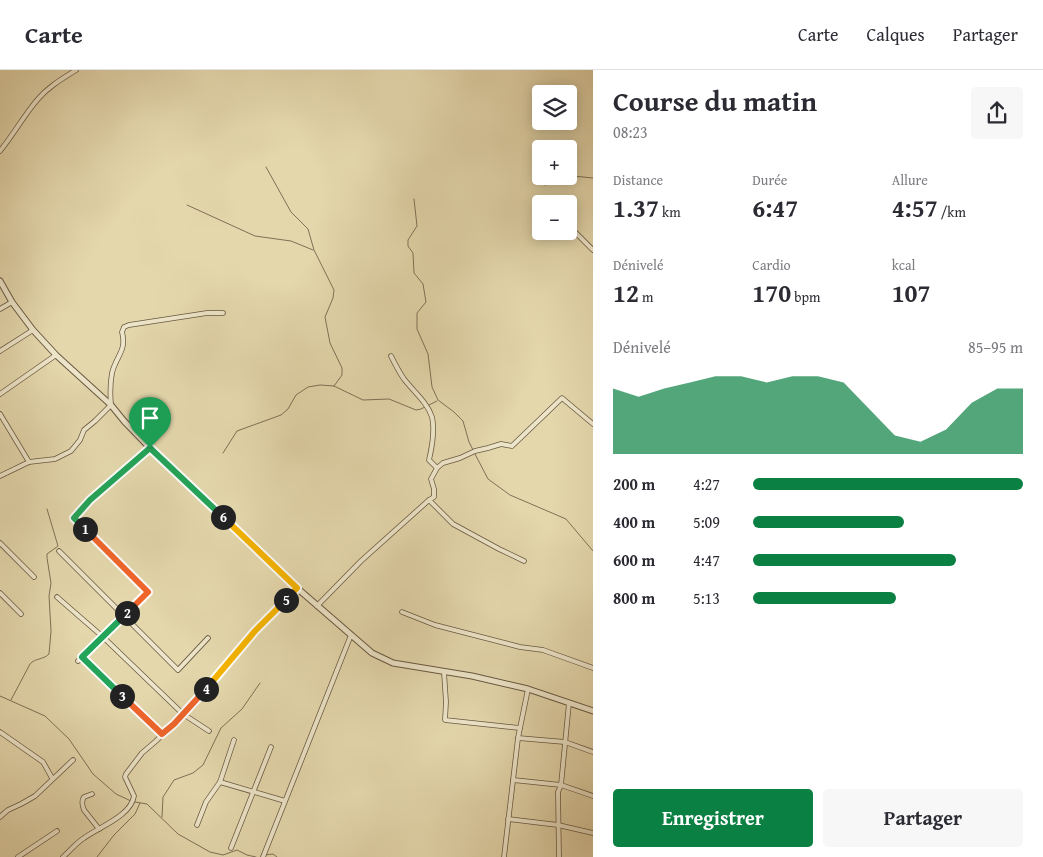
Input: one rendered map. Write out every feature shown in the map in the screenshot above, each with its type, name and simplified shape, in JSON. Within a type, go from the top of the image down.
[{"type":"street","points":[[0,150],[37,100],[50,87],[76,70]]},
{"type":"street","points":[[577,234],[593,250]]},
{"type":"street","points":[[0,281],[12,302],[33,330],[56,355],[111,405],[150,448],[297,588],[372,653],[393,663],[472,676],[528,689],[593,711]]},
{"type":"street","points":[[0,309],[12,302]]},
{"type":"street","points":[[0,476],[29,462],[56,459],[71,451],[80,440],[84,430],[96,421],[111,405],[110,387],[112,371],[124,346],[122,332],[124,327],[223,312]]},
{"type":"street","points":[[0,351],[33,330]]},
{"type":"street","points":[[0,394],[56,355]]},
{"type":"street","points":[[391,356],[404,379],[430,411],[432,443],[429,460],[436,468]]},
{"type":"street","points":[[317,606],[361,561],[434,497],[431,479],[436,468],[443,463],[501,444],[512,446],[562,398],[593,423]]},
{"type":"street","points":[[0,414],[29,462]]},
{"type":"street","points":[[0,428],[5,422]]},
{"type":"street","points":[[78,661],[148,592],[74,518],[90,500],[150,448]]},
{"type":"street","points":[[429,500],[454,524],[524,561]]},
{"type":"street","points":[[0,542],[34,577]]},
{"type":"street","points":[[59,551],[178,670],[208,638]]},
{"type":"street","points":[[63,857],[84,838],[117,818],[131,805],[134,796],[125,777],[142,753],[206,690],[255,631],[297,588]]},
{"type":"street","points":[[0,592],[21,614]]},
{"type":"street","points":[[57,597],[103,637],[183,714],[209,731]]},
{"type":"street","points":[[402,612],[435,625],[520,647],[543,650],[593,668]]},
{"type":"street","points":[[263,857],[351,635]]},
{"type":"street","points":[[82,657],[162,734]]},
{"type":"street","points":[[444,672],[445,720],[520,728]]},
{"type":"street","points":[[504,857],[518,738],[528,689]]},
{"type":"street","points":[[559,857],[558,792],[561,785],[569,703]]},
{"type":"street","points":[[0,732],[43,762],[52,778]]},
{"type":"street","points":[[518,738],[565,742],[593,752]]},
{"type":"street","points":[[197,826],[206,802],[220,782],[234,740]]},
{"type":"street","points":[[231,848],[271,747]]},
{"type":"street","points":[[0,817],[8,810],[35,796],[73,760]]},
{"type":"street","points":[[513,780],[561,785],[593,796]]},
{"type":"street","points":[[220,782],[285,801]]},
{"type":"street","points":[[92,794],[84,797],[82,800],[83,807],[99,829]]},
{"type":"street","points":[[508,819],[558,825],[593,833]]},
{"type":"street","points":[[18,857],[57,831]]},
{"type":"waterway","points":[[266,167],[291,212],[308,229],[314,250],[334,290],[333,298],[325,317],[330,343],[342,368],[342,375],[334,386]]},
{"type":"waterway","points":[[577,176],[593,178]]},
{"type":"waterway","points":[[414,199],[417,226],[408,240],[408,246],[413,253],[414,273],[423,284],[426,302],[417,313],[417,329],[428,354],[432,387],[438,400],[463,421],[473,450]]},
{"type":"waterway","points":[[187,205],[255,236],[291,241],[313,250]]},
{"type":"waterway","points":[[223,453],[237,431],[281,415],[288,409],[296,395],[308,387],[320,385],[334,386],[363,400],[389,399],[416,410],[437,401]]},
{"type":"waterway","points":[[475,454],[488,479],[510,495],[566,519],[593,551]]},
{"type":"waterway","points":[[11,700],[30,664],[49,654],[51,631],[49,596],[51,583],[47,554],[58,546],[47,509]]},
{"type":"waterway","points":[[162,817],[163,797],[174,780],[193,773],[203,765],[221,728],[242,709],[260,683]]},
{"type":"waterway","points":[[0,696],[45,716],[69,739],[93,774],[116,794],[131,801]]},
{"type":"waterway","points":[[135,802],[147,804],[178,834],[210,852],[223,855],[237,850],[256,857]]},
{"type":"waterway","points":[[97,857],[114,835],[135,814],[140,803]]},
{"type":"waterway","points":[[265,855],[273,854],[277,857]]},
{"type":"route","points":[[150,448],[297,588],[255,631],[206,690],[162,734],[82,657],[148,592],[74,518],[90,500],[150,448]]}]
